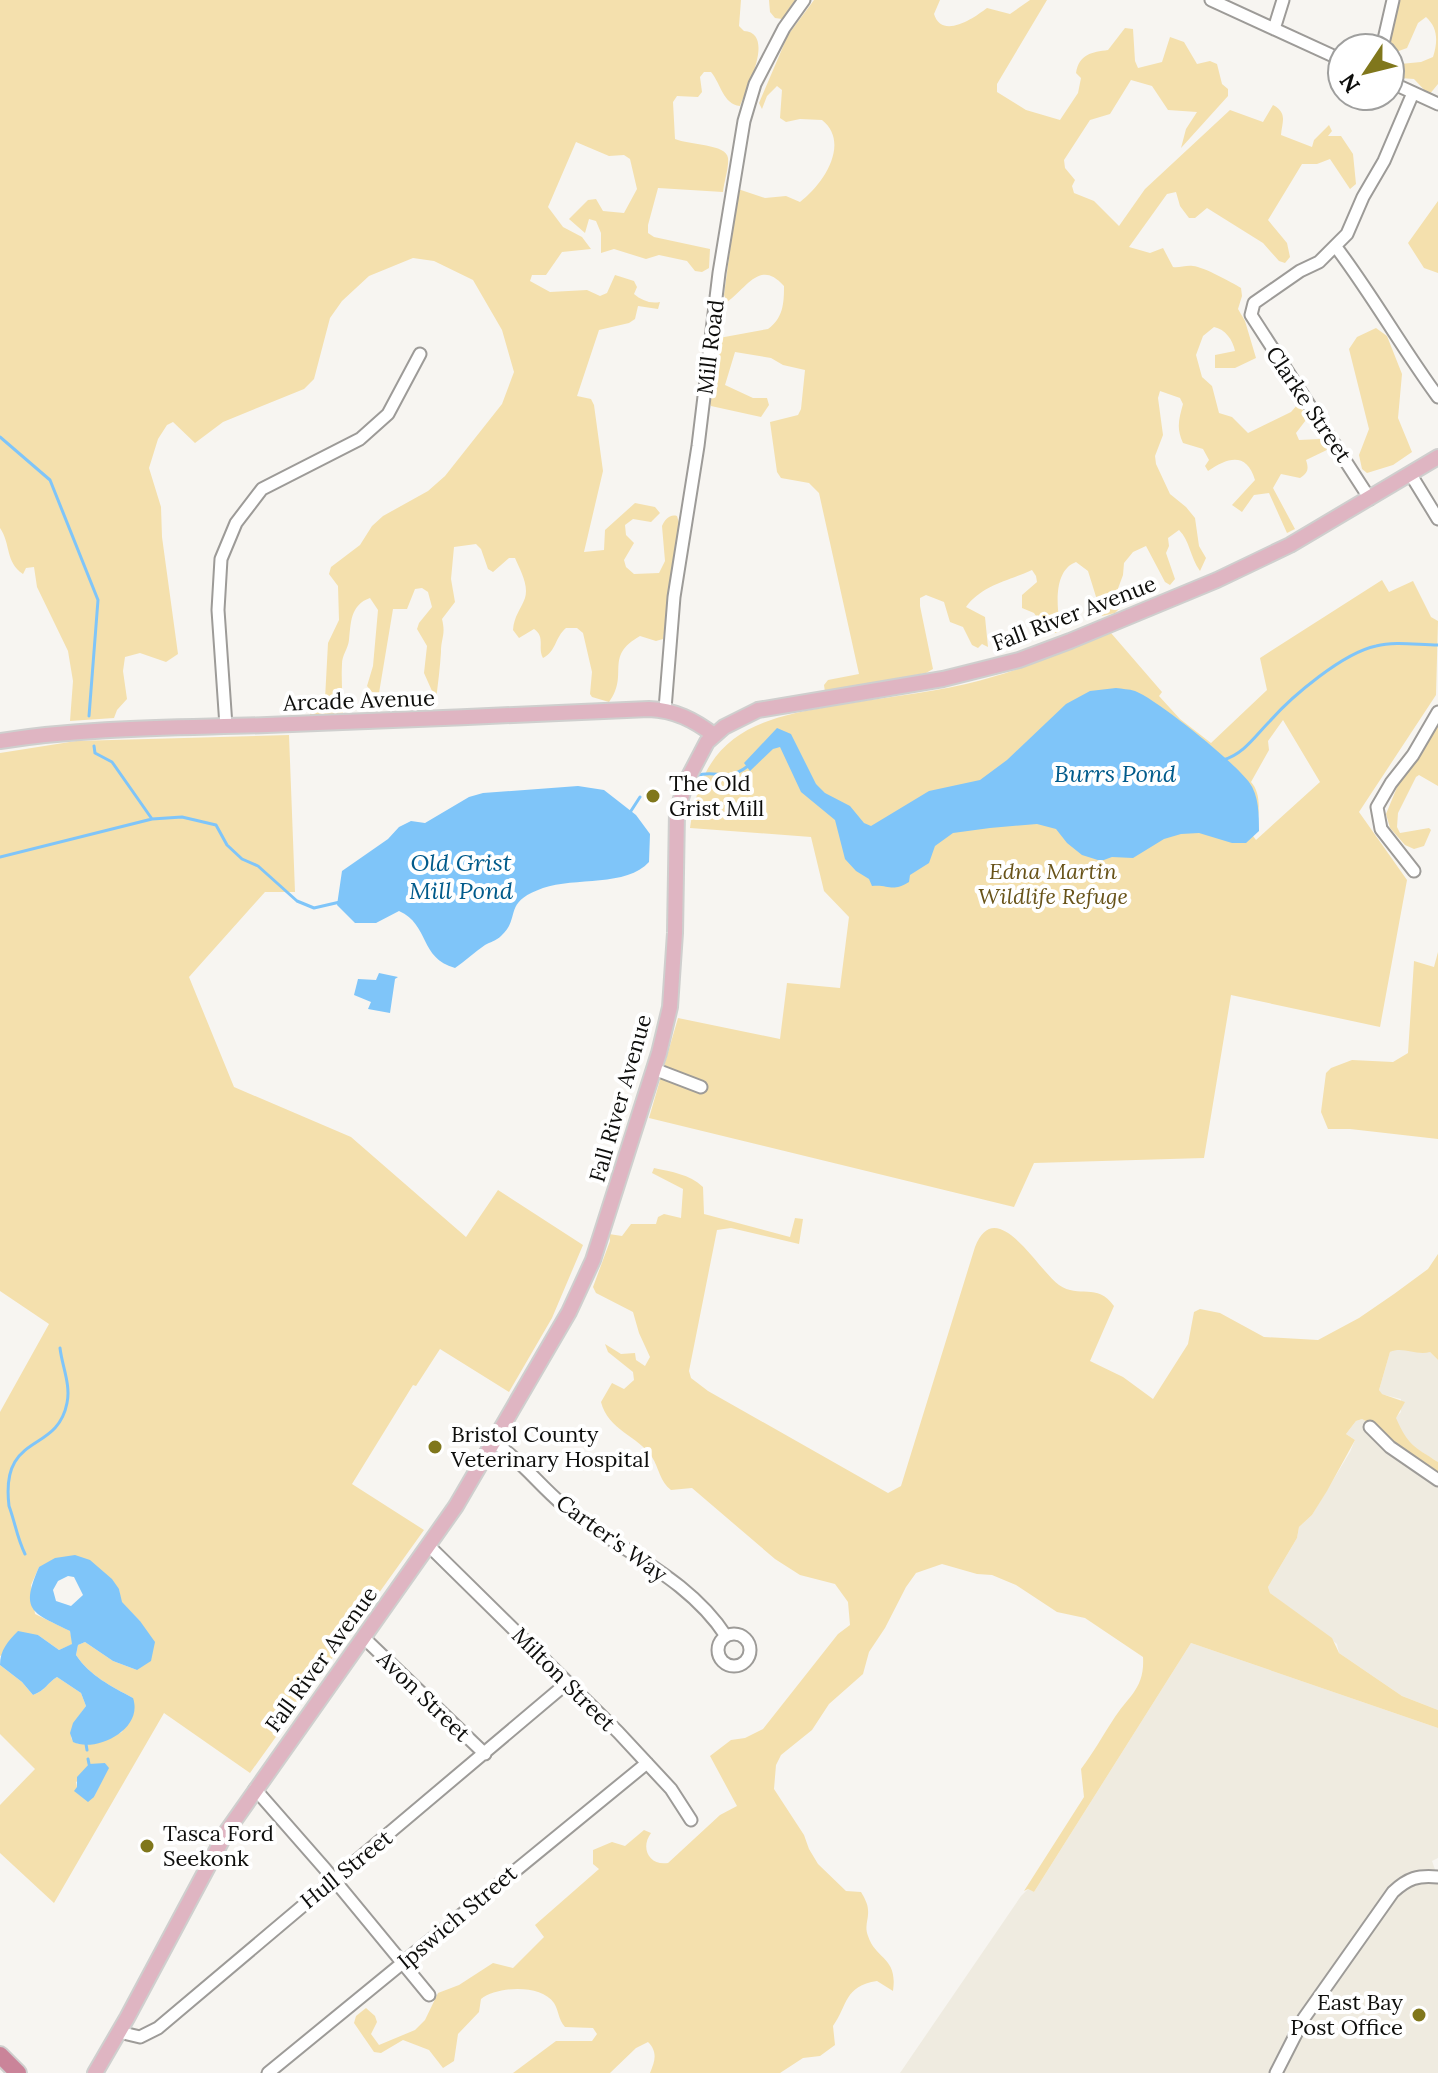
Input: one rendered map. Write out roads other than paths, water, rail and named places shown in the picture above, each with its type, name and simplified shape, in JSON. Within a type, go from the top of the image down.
[{"type":"highway","points":[[0,2055],[18,2073]]},
{"type":"main road","name":"Fall River Avenue","points":[[95,2073],[227,1831],[429,1546],[495,1443],[552,1345],[593,1260],[654,1069],[670,1007],[677,812],[686,782],[714,735],[758,710],[772,706],[907,686],[1019,660],[1217,580],[1290,545],[1438,457]]},
{"type":"main road","name":"Arcade Avenue","points":[[0,741],[97,730],[409,721],[665,709],[688,717],[714,735]]},
{"type":"street","name":"Mill Road","points":[[665,709],[674,597],[698,446],[719,273],[744,121],[755,84],[784,28],[804,0]]},
{"type":"street","points":[[1211,0],[1326,53]]},
{"type":"street","points":[[1274,29],[1283,0]]},
{"type":"street","points":[[1386,32],[1393,0]]},
{"type":"street","points":[[1406,90],[1438,104]]},
{"type":"street","points":[[1413,93],[1384,161],[1363,197],[1347,234],[1336,247],[1438,397]]},
{"type":"street","name":"Clarke Street","points":[[1336,247],[1319,262],[1254,303],[1251,315],[1370,499]]},
{"type":"street","points":[[226,726],[218,610],[221,559],[236,523],[262,489],[360,439],[388,414],[420,354]]},
{"type":"street","points":[[1411,475],[1438,519]]},
{"type":"street","points":[[1414,871],[1381,829],[1377,807],[1438,712]]},
{"type":"street","points":[[654,1069],[701,1087]]},
{"type":"street","points":[[1370,1427],[1390,1447],[1438,1480]]},
{"type":"street","name":"Carter's Way","points":[[495,1443],[517,1459],[564,1506],[696,1597],[726,1636]]},
{"type":"street","name":"Milton Street","points":[[429,1546],[647,1763],[671,1789],[691,1820]]},
{"type":"street","name":"Avon Street","points":[[363,1637],[485,1754]]},
{"type":"street","name":"Hull Street","points":[[119,2032],[140,2037],[158,2028],[567,1683]]},
{"type":"street","name":"Ipswich Street","points":[[268,2073],[647,1763]]},
{"type":"street","points":[[255,1789],[429,1995]]},
{"type":"street","points":[[1276,2073],[1304,2018],[1393,1892],[1407,1879],[1438,1877]]},
{"type":"water","name":"Burrs Pond","points":[[1116,688],[1135,691],[1177,718],[1249,782],[1257,799],[1259,831],[1246,843],[1232,843],[1199,833],[1181,834],[1164,839],[1133,858],[1112,857],[1101,861],[1082,855],[1056,829],[1037,824],[990,828],[953,833],[935,846],[929,863],[910,875],[909,882],[903,885],[894,888],[872,886],[869,879],[845,859],[835,820],[801,792],[780,747],[773,749],[750,771],[744,763],[777,728],[791,734],[816,784],[825,793],[850,806],[864,823],[871,826],[929,791],[980,780],[1007,760],[1066,704],[1090,691]]},
{"type":"water","name":"Old Grist Mill Pond","points":[[578,786],[604,790],[636,815],[650,834],[649,862],[628,875],[556,885],[530,894],[517,905],[511,923],[501,936],[455,968],[435,957],[416,924],[399,911],[376,923],[355,923],[337,905],[342,871],[411,821],[425,823],[469,797],[483,793]]},
{"type":"water","points":[[379,973],[398,977],[395,979],[390,1013],[368,1009],[371,1002],[354,995],[358,979],[376,980]]},
{"type":"water","points":[[75,1555],[90,1560],[112,1579],[119,1589],[122,1602],[155,1642],[151,1661],[137,1670],[113,1661],[85,1642],[78,1645],[76,1655],[88,1669],[133,1698],[134,1710],[125,1729],[93,1744],[73,1742],[70,1733],[73,1723],[86,1706],[81,1693],[57,1677],[33,1695],[0,1665],[5,1646],[18,1631],[38,1635],[59,1650],[72,1644],[70,1631],[38,1614],[30,1602],[39,1567],[55,1558]],"holes":[[[68,1576],[74,1577],[83,1595],[71,1606],[56,1601],[53,1590],[58,1581]]]},
{"type":"water","points":[[105,1763],[109,1768],[94,1797],[88,1802],[74,1791],[77,1777],[89,1764]]},
{"type":"waterway","points":[[0,437],[50,480],[98,600],[89,716]]},
{"type":"waterway","points":[[1223,760],[1243,749],[1305,688],[1349,657],[1383,645],[1438,645]]},
{"type":"waterway","points":[[94,746],[95,753],[112,762],[152,819]]},
{"type":"waterway","points":[[696,776],[733,774],[748,766]]},
{"type":"waterway","points":[[629,814],[640,797]]},
{"type":"waterway","points":[[0,857],[152,819],[182,817],[216,825],[227,845],[242,859],[258,866],[297,901],[314,908],[340,902]]},
{"type":"waterway","points":[[25,1554],[9,1506],[8,1482],[21,1454],[61,1419],[68,1389],[60,1348]]},
{"type":"waterway","points":[[86,1744],[87,1750]]},
{"type":"waterway","points":[[88,1759],[89,1764]]},
{"type":"place","name":"The Old Grist Mill","points":[[653,796]]},
{"type":"place","name":"Bristol County Veterinary Hospital","points":[[435,1447]]},
{"type":"place","name":"Tasca Ford Seekonk","points":[[147,1846]]},
{"type":"place","name":"East Bay Post Office","points":[[1419,2015]]},
{"type":"park label","name":"Edna Martin Wildlife Refuge","points":[[1053,884]]}]
